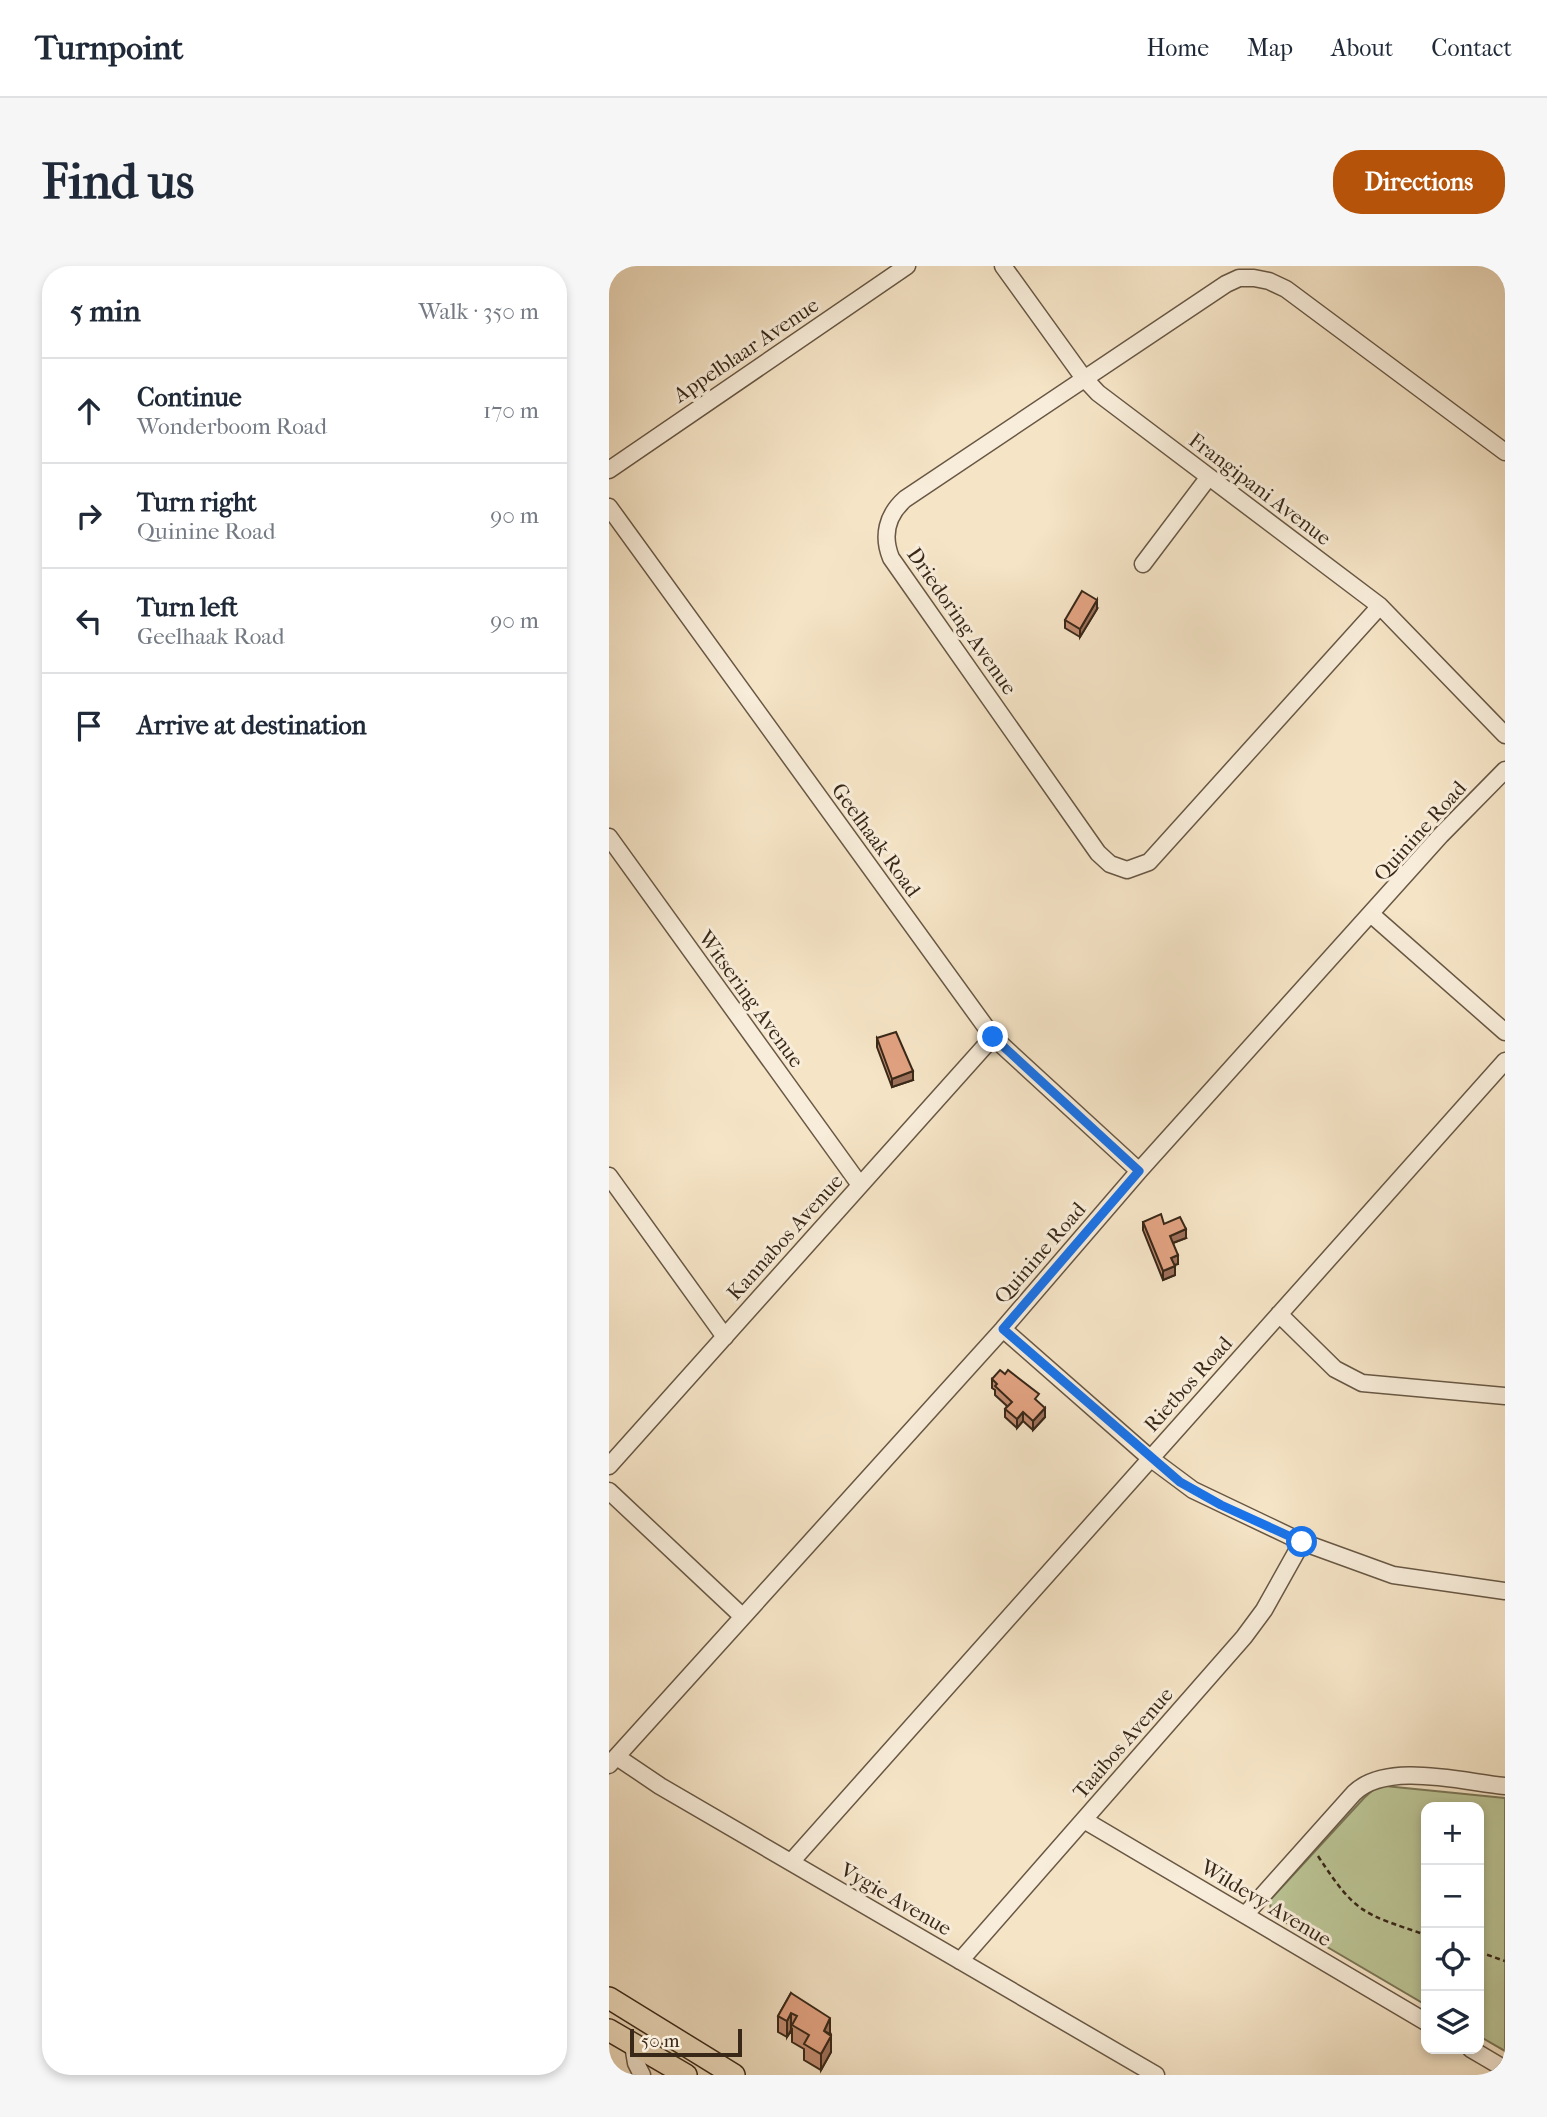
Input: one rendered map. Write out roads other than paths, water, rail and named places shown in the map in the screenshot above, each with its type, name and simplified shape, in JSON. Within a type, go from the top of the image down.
[{"type":"main road","points":[[609,1998],[734,2075]]},
{"type":"main road","points":[[609,2030],[686,2075]]},
{"type":"street","name":"Appelblaar Avenue","points":[[609,470],[907,266]]},
{"type":"street","name":"Frangipani Avenue","points":[[1003,266],[1083,377],[1098,393],[1380,606],[1505,735]]},
{"type":"street","name":"Driedoring Avenue","points":[[1380,606],[1149,862],[1128,870],[1110,864],[1098,852],[891,558],[886,543],[888,521],[905,499],[1083,377],[1239,278],[1269,281],[1286,289],[1505,452]]},
{"type":"street","points":[[1143,564],[1208,478]]},
{"type":"street","name":"Geelhaak Road","points":[[609,507],[993,1037],[1139,1171]]},
{"type":"street","name":"Quinine Road","points":[[613,1761],[1003,1329],[1139,1171],[1372,915],[1441,835],[1505,770]]},
{"type":"street","name":"Witsering Avenue","points":[[609,837],[860,1185]]},
{"type":"street","points":[[1372,915],[1505,1032]]},
{"type":"street","name":"Kannabos Avenue","points":[[609,1465],[993,1037]]},
{"type":"street","name":"Rietbos Road","points":[[791,1861],[1505,1061]]},
{"type":"street","points":[[609,1176],[725,1337]]},
{"type":"street","points":[[1279,1314],[1335,1368],[1362,1383],[1505,1396]]},
{"type":"street","points":[[1003,1329],[1150,1458],[1193,1490],[1302,1542],[1402,1578],[1505,1591]]},
{"type":"street","points":[[609,1491],[742,1616]]},
{"type":"street","name":"Taaibos Avenue","points":[[960,1961],[1244,1637],[1264,1611],[1302,1542]]},
{"type":"street","name":"Vygie Avenue","points":[[613,1761],[791,1861],[1156,2075]]},
{"type":"street","points":[[1245,1915],[1360,1787],[1379,1777],[1399,1775],[1505,1786]]},
{"type":"street","name":"Wildevy Avenue","points":[[1083,1820],[1421,2019]]},
{"type":"street","points":[[633,2045],[642,2075]]},
{"type":"street","points":[[1480,2054],[1505,2069]]}]
